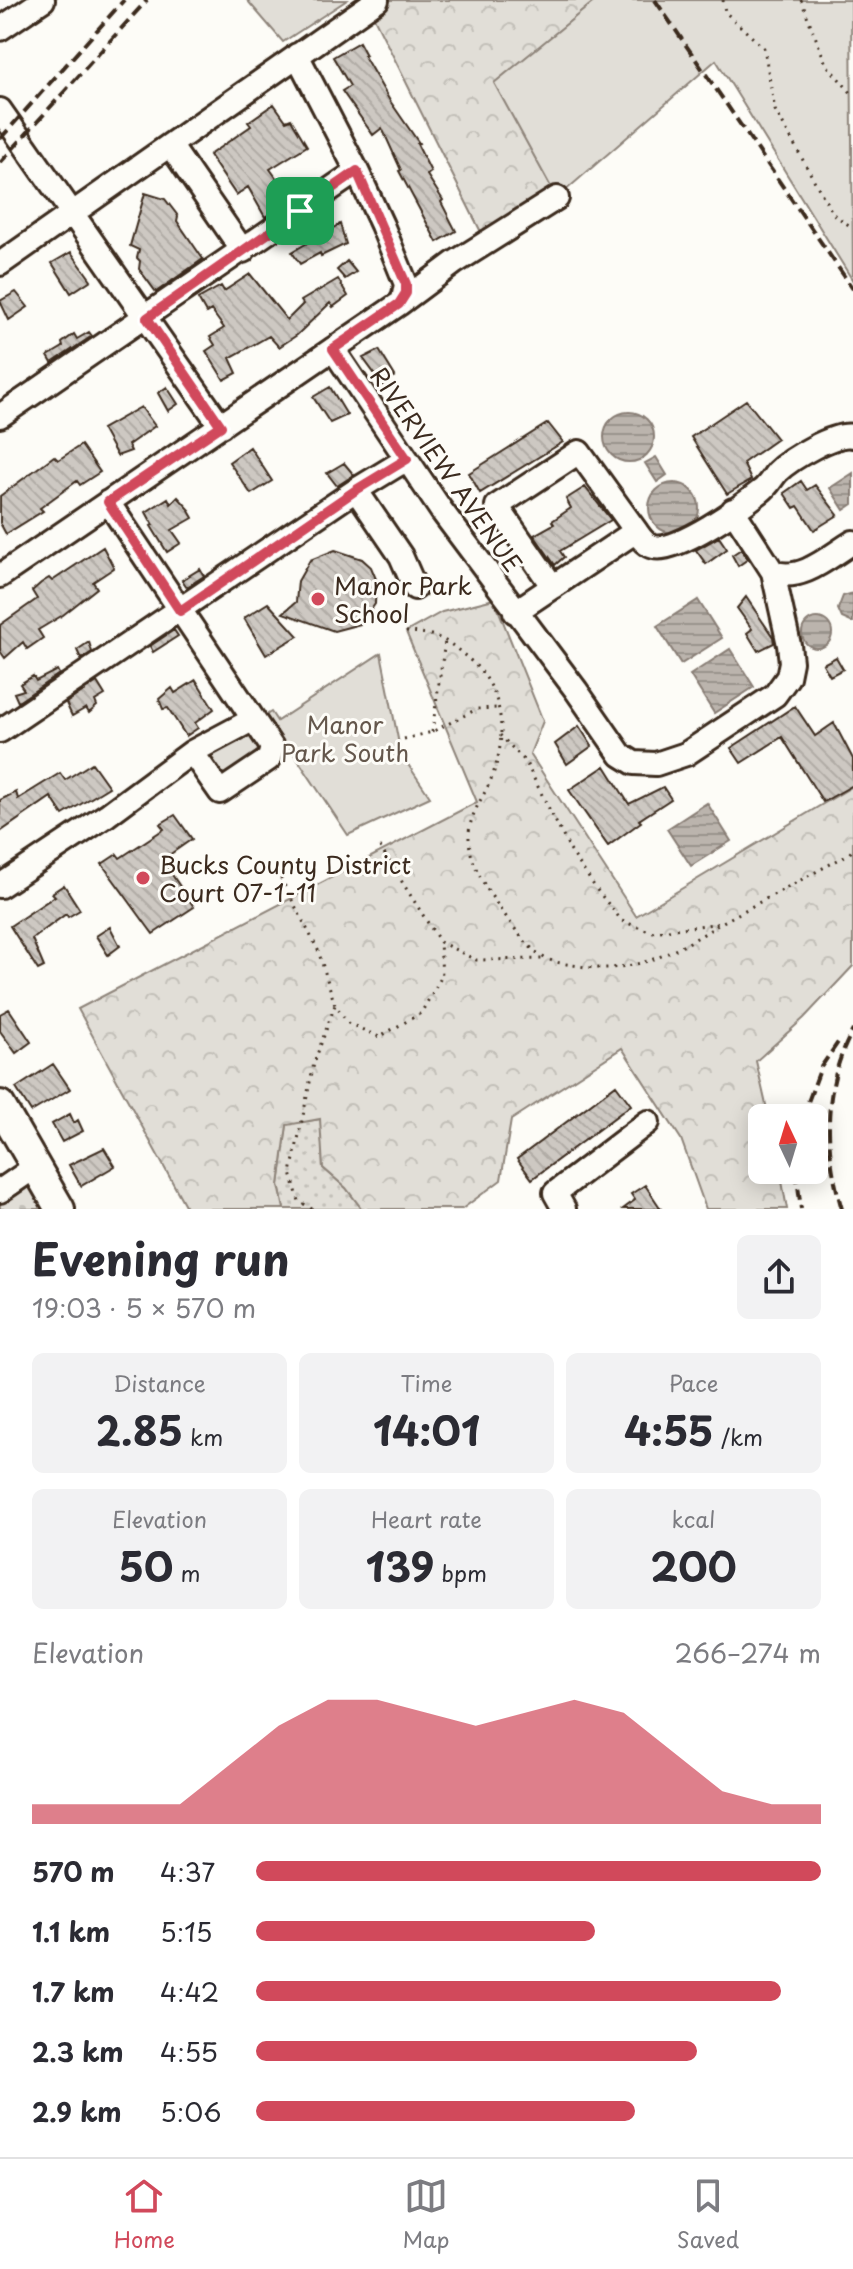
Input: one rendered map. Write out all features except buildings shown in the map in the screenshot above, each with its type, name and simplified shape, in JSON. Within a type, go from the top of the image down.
[{"type":"main road","points":[[0,1105],[60,1209]]},
{"type":"street","points":[[0,29],[43,0]]},
{"type":"street","points":[[0,264],[377,0]]},
{"type":"street","points":[[297,55],[357,171],[406,284],[403,300]]},
{"type":"street","points":[[0,110],[221,426]]},
{"type":"street","points":[[170,145],[243,251]]},
{"type":"street","points":[[0,416],[357,171]]},
{"type":"street","points":[[0,576],[454,263],[557,198]]},
{"type":"street","name":"RIVERVIEW AVENUE","points":[[333,349],[518,615],[621,755],[634,763],[656,764],[686,754],[775,695],[788,677],[791,662],[773,572]]},
{"type":"street","points":[[553,587],[497,506],[579,452],[646,544],[655,548],[682,541],[733,510],[764,489],[779,470],[799,457],[835,437],[853,436]]},
{"type":"street","points":[[0,731],[356,490],[407,459]]},
{"type":"street","points":[[356,490],[401,556],[415,588]]},
{"type":"street","points":[[108,502],[272,747],[269,759],[220,792],[192,752]]},
{"type":"street","points":[[733,510],[773,572],[784,576],[803,573],[853,542]]},
{"type":"street","points":[[518,615],[553,587],[636,531]]},
{"type":"street","points":[[0,886],[107,815],[192,752],[252,720]]},
{"type":"street","points":[[564,1209],[555,1193],[648,1122]]},
{"type":"street","points":[[0,1191],[35,1167]]},
{"type":"path","points":[[723,0],[725,12],[764,48],[775,110],[833,214],[853,228]]},
{"type":"path","points":[[801,0],[826,64],[853,95]]},
{"type":"path","points":[[406,632],[431,633],[445,641],[476,666],[496,692],[502,723],[498,754],[487,788],[478,802],[469,834],[474,865],[514,927],[530,947],[546,959]]},
{"type":"path","points":[[432,732],[445,641]]},
{"type":"path","points":[[404,739],[432,732],[477,709],[499,708]]},
{"type":"path","points":[[500,735],[525,761],[570,850],[622,921],[652,932],[721,923]]},
{"type":"path","points":[[277,871],[318,950],[335,1005],[348,1023],[379,1037],[421,1013],[442,976],[440,942],[380,847]]},
{"type":"path","points":[[440,942],[476,960],[546,959],[603,970],[621,969],[689,944],[853,849]]},
{"type":"path","points":[[297,1209],[299,1201],[291,1173],[314,1063],[335,1005]]},
{"type":"path","points":[[299,1201],[312,1209]]},
{"type":"green space","points":[[247,0],[347,0],[283,42]]},
{"type":"green space","points":[[378,0],[596,0],[495,83],[557,198],[486,242],[368,6]]},
{"type":"green space","points":[[596,0],[851,0],[853,281],[716,60],[557,198],[494,83]]},
{"type":"green space","points":[[494,599],[543,721],[530,754],[636,916],[853,786],[853,966],[804,1018],[756,1061],[766,1104],[748,1104],[748,1184],[783,1184],[787,1209],[706,1209],[681,1139],[622,1048],[511,1120],[501,1180],[462,1209],[362,1209],[346,1188],[323,1168],[320,1119],[287,1125],[279,1185],[284,1209],[187,1209],[78,1009],[477,802],[406,632],[442,612]]},
{"type":"green space","name":"Manor Park South","points":[[381,653],[401,754],[430,797],[348,835],[290,748],[224,778],[216,775],[206,755],[211,749],[271,712],[277,721]]},
{"type":"green space","points":[[321,1119],[323,1168],[346,1188],[362,1209],[284,1209],[279,1185],[287,1124]]},
{"type":"green space","points":[[31,1181],[47,1209],[0,1209],[0,1202]]},
{"type":"shaded area","points":[[629,412],[647,419],[654,437],[647,455],[629,462],[611,455],[604,437],[611,419]]},
{"type":"shaded area","points":[[656,457],[667,475],[657,482],[645,463]]},
{"type":"shaded area","points":[[853,473],[853,504],[844,510],[830,488]]},
{"type":"shaded area","points":[[674,483],[692,490],[699,508],[692,526],[674,533],[656,526],[649,508],[656,490]]},
{"type":"shaded area","points":[[853,593],[851,622],[842,618],[838,609],[843,596]]},
{"type":"shaded area","points":[[698,600],[722,638],[681,664],[657,626]]},
{"type":"shaded area","points":[[817,618],[823,619],[831,627],[831,639],[823,647],[817,648],[811,647],[803,639],[802,633],[803,627],[811,619]]},
{"type":"shaded area","points":[[730,649],[754,687],[714,713],[690,675]]},
{"type":"shaded area","points":[[707,803],[731,841],[691,866],[667,829]]},
{"type":"railway","points":[[0,139],[124,0]]},
{"type":"railway","points":[[0,163],[147,0]]},
{"type":"railway","points":[[655,0],[853,289]]},
{"type":"railway","points":[[842,1209],[832,1164],[829,1118],[836,1074],[853,1030]]},
{"type":"railway","points":[[807,1104],[821,1067],[841,1038]]},
{"type":"railway","points":[[798,1184],[801,1209]]},
{"type":"place","name":"Manor Park School","points":[[318,599]]},
{"type":"place","name":"Bucks County District Court 07-1-11","points":[[143,878]]},
{"type":"route","points":[[357,171],[382,225],[406,284],[406,293],[399,304],[333,349],[407,459],[356,490],[180,611],[108,502],[221,426],[147,318],[300,211],[357,171]]}]
